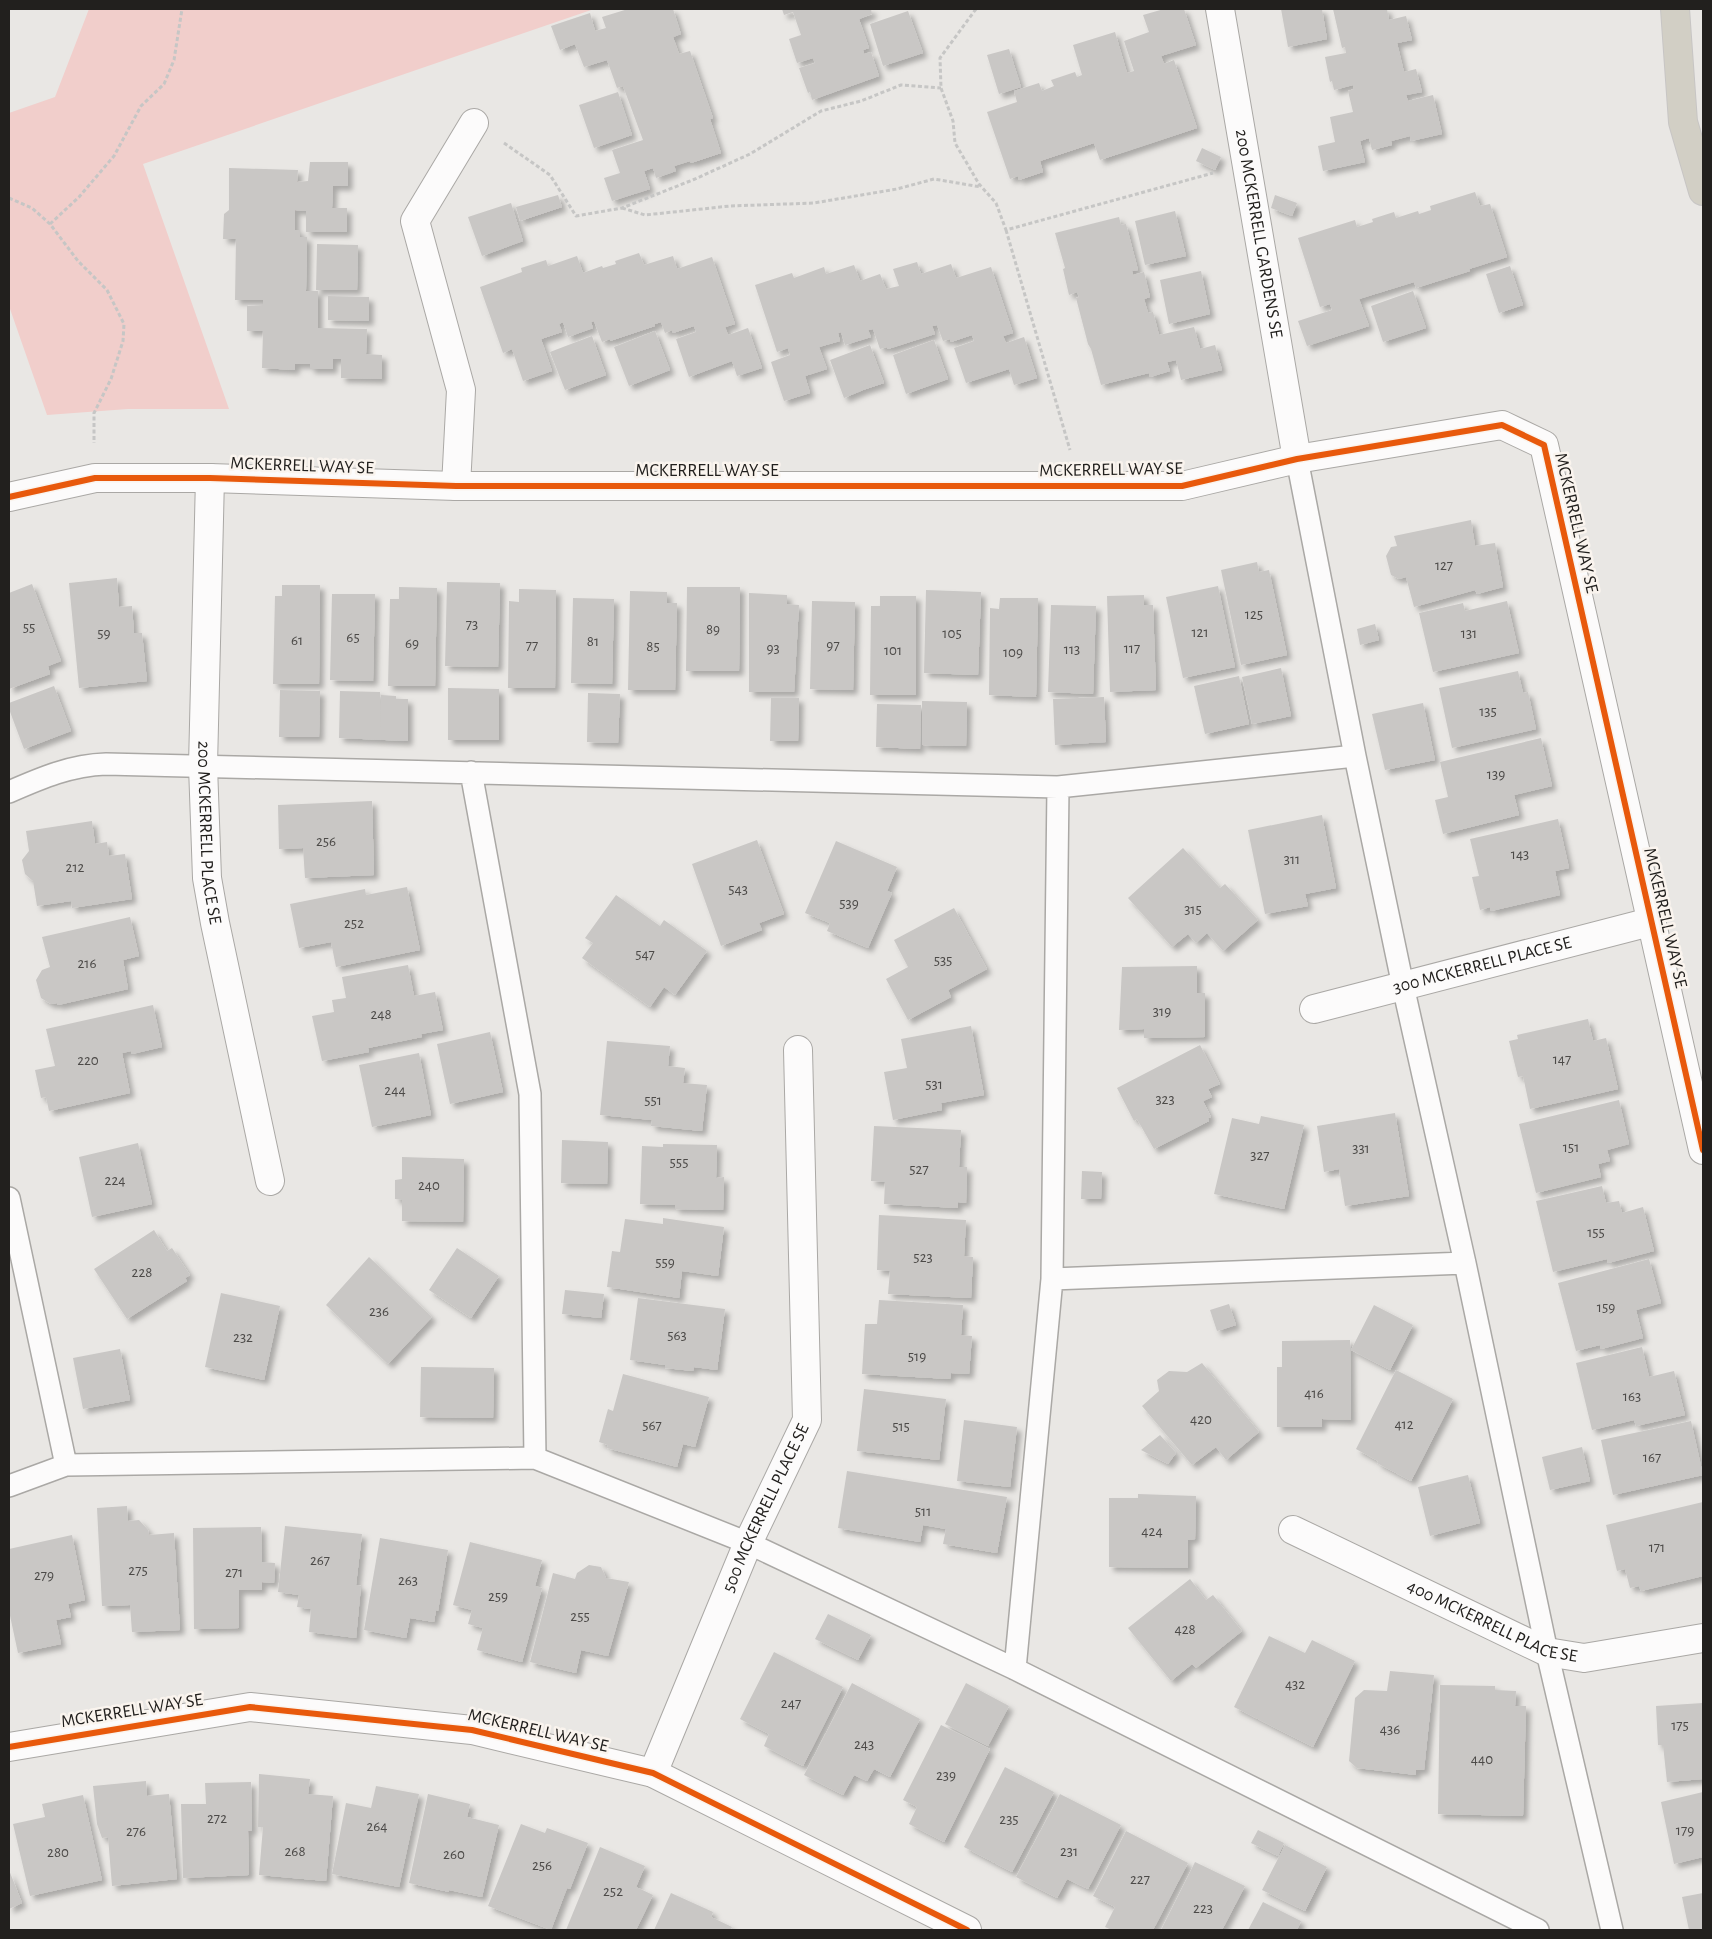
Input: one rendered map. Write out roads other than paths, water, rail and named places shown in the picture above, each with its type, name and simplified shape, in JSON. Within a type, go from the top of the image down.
[{"type":"highway","points":[[1675,9],[1683,122],[1703,191]]},
{"type":"street","name":"200 MCKERRELL GARDENS SE","points":[[1220,9],[1297,459]]},
{"type":"street","points":[[456,486],[461,390],[415,221],[474,124]]},
{"type":"street","name":"MCKERRELL WAY SE","points":[[9,497],[94,478],[210,478],[456,486],[1182,486],[1297,459],[1502,425],[1544,445],[1650,922],[1703,1150]]},
{"type":"street","name":"200 MCKERRELL PLACE SE","points":[[210,478],[203,766],[204,839],[210,899],[270,1181]]},
{"type":"street","name":"300 MCKERRELL PLACE SE","points":[[1314,1009],[1650,922]]},
{"type":"street","name":"500 MCKERRELL PLACE SE","points":[[654,1773],[748,1543],[806,1420],[798,1050]]},
{"type":"street","name":"400 MCKERRELL PLACE SE","points":[[1293,1530],[1547,1652],[1584,1658],[1703,1638]]},
{"type":"street","name":"MCKERRELL WAY SE","points":[[9,1747],[250,1707],[472,1730],[654,1773],[967,1930]]},
{"type":"lane","points":[[1297,459],[1354,756],[1403,986],[1465,1263],[1547,1652],[1612,1930]]},
{"type":"lane","points":[[9,792],[57,772],[90,764],[1058,787],[1354,756]]},
{"type":"lane","points":[[471,772],[530,1094],[535,1458]]},
{"type":"lane","points":[[1015,1669],[1052,1279],[1058,787]]},
{"type":"lane","points":[[9,1198],[66,1465]]},
{"type":"lane","points":[[1052,1279],[1465,1263]]},
{"type":"lane","points":[[9,1486],[66,1465],[535,1458],[748,1543],[1015,1669],[1538,1930]]}]
